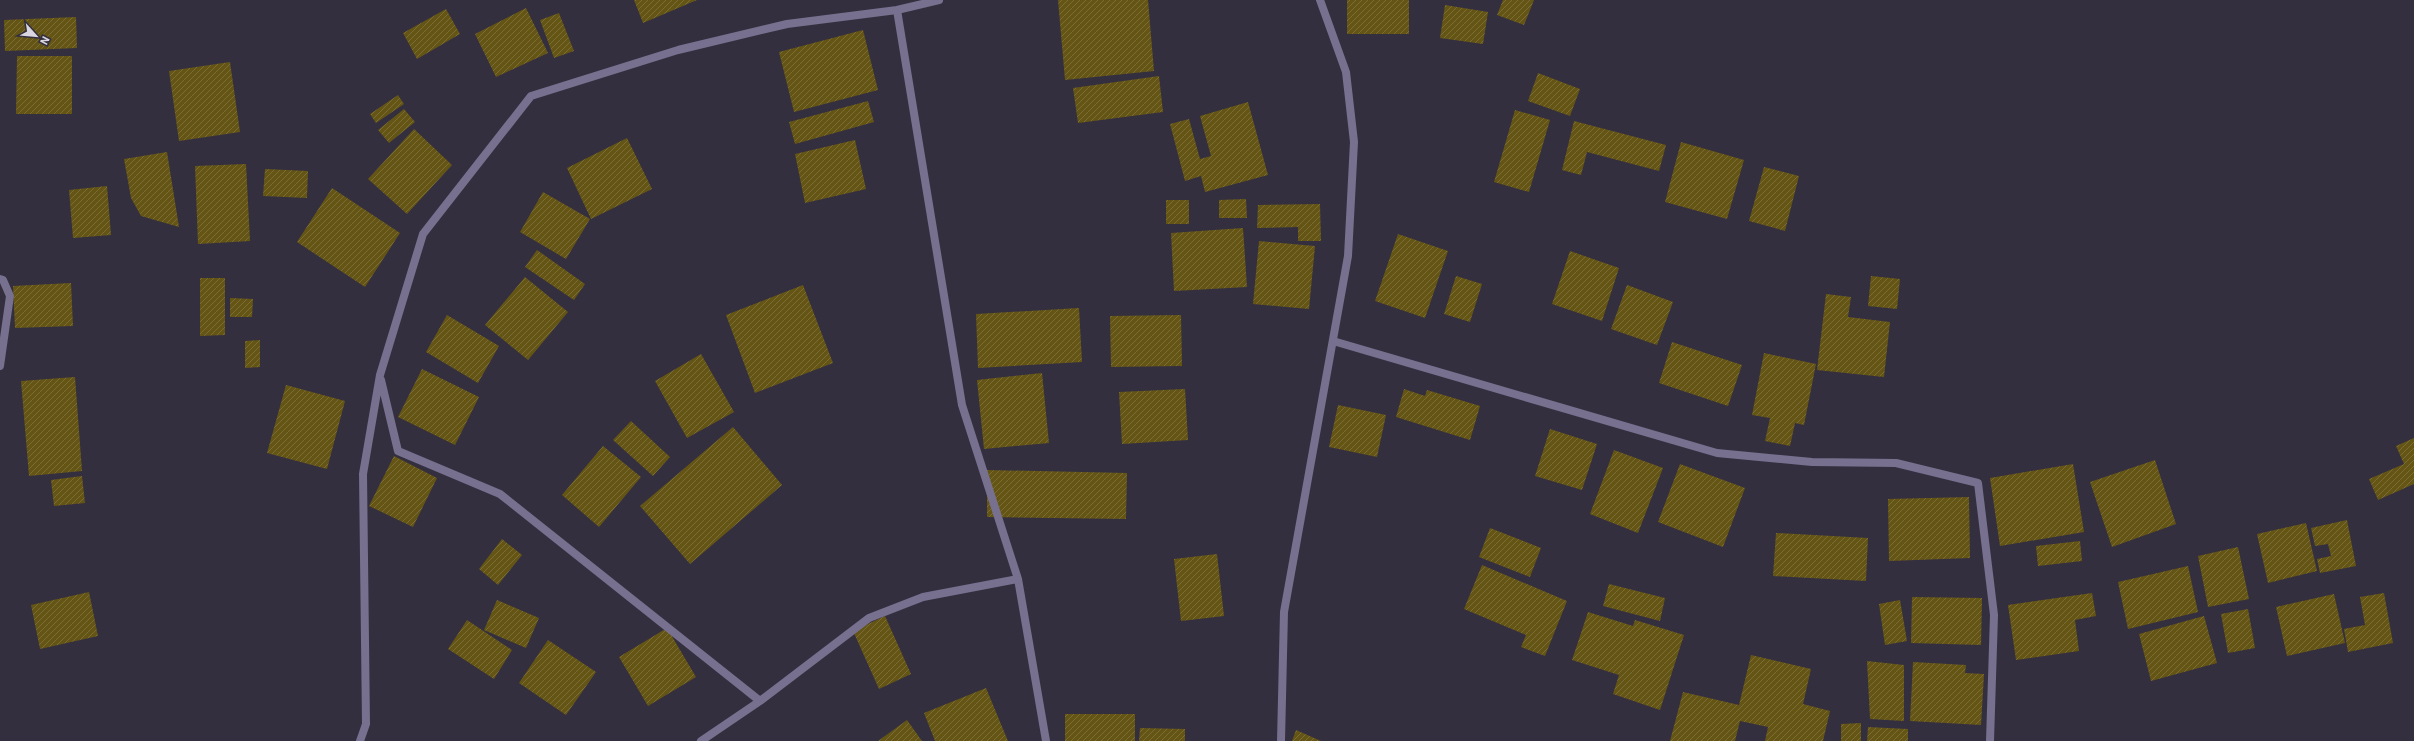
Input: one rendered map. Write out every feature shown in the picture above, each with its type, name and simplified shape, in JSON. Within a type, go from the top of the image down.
[{"type":"street","points":[[360,741],[366,724],[363,474],[380,375],[423,234],[531,96],[678,50],[780,25],[897,10],[939,0]]},
{"type":"street","points":[[1282,741],[1284,612],[1348,256],[1354,142],[1346,72],[1320,0]]},
{"type":"street","points":[[897,10],[962,405],[1018,579],[1046,741]]},
{"type":"street","points":[[0,279],[3,280],[10,296],[0,366]]},
{"type":"street","points":[[1333,341],[1717,453],[1812,462],[1896,463],[1978,483],[1994,615],[1990,741]]},
{"type":"street","points":[[380,375],[398,452],[500,494],[760,702]]},
{"type":"street","points":[[702,741],[760,702],[869,618],[923,596],[1018,579]]},
{"type":"building","points":[[634,0],[697,0],[643,23]]},
{"type":"building","points":[[1058,0],[1148,0],[1154,71],[1065,80]]},
{"type":"building","points":[[1347,0],[1409,0],[1409,34],[1347,34]]},
{"type":"building","points":[[1503,0],[1534,0],[1524,25],[1497,15]]},
{"type":"building","points":[[1445,5],[1488,12],[1483,44],[1440,38]]},
{"type":"building","points":[[526,8],[548,53],[496,77],[475,34]]},
{"type":"building","points":[[446,9],[460,34],[417,59],[403,33]]},
{"type":"building","points":[[559,13],[574,51],[554,58],[540,20]]},
{"type":"building","points":[[76,17],[77,48],[5,51],[4,20]]},
{"type":"building","points":[[863,30],[878,90],[794,112],[779,52]]},
{"type":"building","points":[[17,56],[72,56],[72,114],[16,114]]},
{"type":"building","points":[[230,62],[240,132],[179,141],[169,71]]},
{"type":"building","points":[[1538,73],[1580,89],[1570,116],[1528,101]]},
{"type":"building","points":[[1159,76],[1163,112],[1078,123],[1073,88]]},
{"type":"building","points":[[398,95],[404,104],[376,123],[370,114]]},
{"type":"building","points":[[868,101],[874,122],[795,144],[789,122]]},
{"type":"building","points":[[1248,102],[1268,175],[1205,192],[1201,176],[1185,181],[1170,124],[1189,119],[1200,159],[1211,156],[1200,116]]},
{"type":"building","points":[[404,109],[415,122],[389,143],[378,130]]},
{"type":"building","points":[[1515,110],[1550,120],[1529,192],[1494,182]]},
{"type":"building","points":[[1574,121],[1666,145],[1659,171],[1587,152],[1581,175],[1562,170]]},
{"type":"building","points":[[414,129],[452,165],[407,214],[368,179]]},
{"type":"building","points":[[627,138],[652,189],[591,219],[567,168]]},
{"type":"building","points":[[855,140],[866,189],[805,203],[795,154]]},
{"type":"building","points":[[1681,142],[1744,160],[1727,219],[1665,202]]},
{"type":"building","points":[[167,152],[179,227],[141,216],[131,198],[124,159]]},
{"type":"building","points":[[246,164],[250,241],[198,244],[195,166]]},
{"type":"building","points":[[1764,167],[1799,176],[1785,231],[1749,221]]},
{"type":"building","points":[[265,169],[308,171],[307,198],[263,196]]},
{"type":"building","points":[[107,186],[111,235],[73,238],[69,190]]},
{"type":"building","points":[[332,188],[400,233],[365,287],[297,242]]},
{"type":"building","points":[[543,192],[590,219],[566,259],[520,232]]},
{"type":"building","points":[[1246,199],[1247,218],[1219,218],[1219,200]]},
{"type":"building","points":[[1166,200],[1189,200],[1189,224],[1166,224]]},
{"type":"building","points":[[1320,204],[1321,241],[1298,241],[1298,227],[1257,228],[1258,205]]},
{"type":"building","points":[[1243,228],[1247,287],[1174,291],[1171,233]]},
{"type":"building","points":[[1398,234],[1448,251],[1425,318],[1375,301]]},
{"type":"building","points":[[1259,241],[1315,246],[1309,309],[1253,304]]},
{"type":"building","points":[[537,250],[585,284],[574,300],[525,267]]},
{"type":"building","points":[[1570,251],[1619,268],[1602,321],[1552,304]]},
{"type":"building","points":[[1456,276],[1482,284],[1470,322],[1444,314]]},
{"type":"building","points":[[1871,276],[1900,279],[1897,309],[1868,306]]},
{"type":"building","points":[[525,277],[568,312],[528,360],[485,325]]},
{"type":"building","points":[[200,278],[225,278],[225,335],[200,336]]},
{"type":"building","points":[[71,283],[73,326],[15,328],[13,286]]},
{"type":"building","points":[[803,285],[833,363],[755,393],[726,315]]},
{"type":"building","points":[[1627,285],[1673,302],[1657,345],[1611,329]]},
{"type":"building","points":[[1826,294],[1851,297],[1848,317],[1890,322],[1884,377],[1817,370]]},
{"type":"building","points":[[230,298],[253,299],[252,317],[230,317]]},
{"type":"building","points":[[1079,308],[1082,362],[978,368],[976,314]]},
{"type":"building","points":[[447,315],[499,346],[478,383],[426,352]]},
{"type":"building","points":[[1181,315],[1182,366],[1111,367],[1110,316]]},
{"type":"building","points":[[260,340],[260,367],[245,368],[245,341]]},
{"type":"building","points":[[1672,342],[1742,365],[1728,406],[1659,383]]},
{"type":"building","points":[[1764,353],[1816,364],[1804,425],[1795,423],[1790,446],[1765,441],[1770,418],[1752,415]]},
{"type":"building","points":[[701,354],[734,412],[687,438],[655,381]]},
{"type":"building","points":[[422,369],[479,397],[455,445],[398,417]]},
{"type":"building","points":[[1042,373],[1049,443],[984,449],[977,380]]},
{"type":"building","points":[[75,377],[82,471],[29,476],[21,381]]},
{"type":"building","points":[[286,385],[345,401],[327,469],[267,453]]},
{"type":"building","points":[[1185,389],[1188,440],[1122,444],[1119,392]]},
{"type":"building","points":[[1404,389],[1425,396],[1427,390],[1480,406],[1470,440],[1396,417]]},
{"type":"building","points":[[1338,405],[1386,415],[1377,457],[1329,447]]},
{"type":"building","points":[[631,421],[670,457],[653,476],[613,440]]},
{"type":"building","points":[[733,427],[782,485],[690,564],[640,506]]},
{"type":"building","points":[[1550,429],[1597,444],[1582,490],[1535,476]]},
{"type":"building","points":[[2414,438],[2414,484],[2378,500],[2369,479],[2404,464],[2396,446]]},
{"type":"building","points":[[603,446],[641,477],[599,527],[562,495]]},
{"type":"building","points":[[1614,450],[1663,468],[1638,533],[1590,514]]},
{"type":"building","points":[[394,456],[437,478],[413,527],[369,506]]},
{"type":"building","points":[[2155,460],[2176,524],[2112,547],[2090,482]]},
{"type":"building","points":[[1680,464],[1745,488],[1723,547],[1658,522]]},
{"type":"building","points":[[2073,464],[2084,532],[2000,546],[1990,478]]},
{"type":"building","points":[[987,470],[1127,473],[1126,519],[987,517]]},
{"type":"building","points":[[82,476],[85,503],[54,506],[51,480]]},
{"type":"building","points":[[1969,497],[1970,558],[1889,561],[1888,499]]},
{"type":"building","points":[[2347,520],[2356,566],[2320,573],[2317,559],[2331,556],[2328,544],[2315,546],[2311,528]]},
{"type":"building","points":[[2306,523],[2317,571],[2268,583],[2257,534]]},
{"type":"building","points":[[1490,528],[1541,548],[1530,577],[1479,557]]},
{"type":"building","points":[[1776,533],[1868,538],[1866,581],[1773,576]]},
{"type":"building","points":[[502,539],[522,555],[498,585],[479,569]]},
{"type":"building","points":[[2080,541],[2082,561],[2038,566],[2036,546]]},
{"type":"building","points":[[2238,547],[2249,599],[2208,607],[2198,556]]},
{"type":"building","points":[[1217,554],[1224,616],[1181,621],[1174,559]]},
{"type":"building","points":[[1482,565],[1567,601],[1545,656],[1521,647],[1526,635],[1464,609]]},
{"type":"building","points":[[2188,566],[2198,612],[2128,629],[2118,582]]},
{"type":"building","points":[[1609,584],[1665,598],[1660,621],[1603,606]]},
{"type":"building","points":[[89,592],[98,636],[40,649],[31,605]]},
{"type":"building","points":[[2092,593],[2096,616],[2075,620],[2079,651],[2016,660],[2008,605]]},
{"type":"building","points":[[2384,593],[2393,643],[2348,652],[2344,629],[2365,625],[2360,597]]},
{"type":"building","points":[[2334,594],[2345,643],[2287,656],[2276,607]]},
{"type":"building","points":[[1912,597],[1982,598],[1981,645],[1911,643]]},
{"type":"building","points":[[497,600],[539,618],[526,648],[484,630]]},
{"type":"building","points":[[1900,600],[1907,641],[1885,645],[1879,604]]},
{"type":"building","points":[[2248,609],[2255,648],[2228,653],[2221,614]]},
{"type":"building","points":[[1588,612],[1633,626],[1635,620],[1684,635],[1660,710],[1613,694],[1619,675],[1572,660]]},
{"type":"building","points":[[885,616],[911,674],[879,689],[853,631]]},
{"type":"building","points":[[2204,616],[2217,663],[2151,681],[2139,634]]},
{"type":"building","points":[[467,620],[512,650],[494,679],[448,649]]},
{"type":"building","points":[[667,628],[696,677],[648,706],[619,657]]},
{"type":"building","points":[[548,640],[596,672],[566,715],[519,683]]},
{"type":"building","points":[[1751,655],[1811,669],[1803,704],[1830,711],[1823,741],[1765,741],[1768,727],[1740,721],[1735,741],[1670,741],[1683,692],[1739,705]]},
{"type":"building","points":[[1867,661],[1904,665],[1904,721],[1870,719]]},
{"type":"building","points":[[1913,662],[1966,665],[1965,673],[1984,674],[1981,725],[1910,721]]},
{"type":"building","points":[[986,688],[1008,741],[935,741],[924,713]]},
{"type":"building","points":[[1065,714],[1135,714],[1135,741],[1065,741]]},
{"type":"building","points":[[907,720],[922,741],[878,741]]},
{"type":"building","points":[[1861,723],[1861,741],[1841,741],[1841,724]]},
{"type":"building","points":[[1868,727],[1908,729],[1908,741],[1867,741]]},
{"type":"building","points":[[1140,728],[1185,729],[1185,741],[1139,741]]},
{"type":"building","points":[[1296,730],[1321,741],[1292,741]]}]
